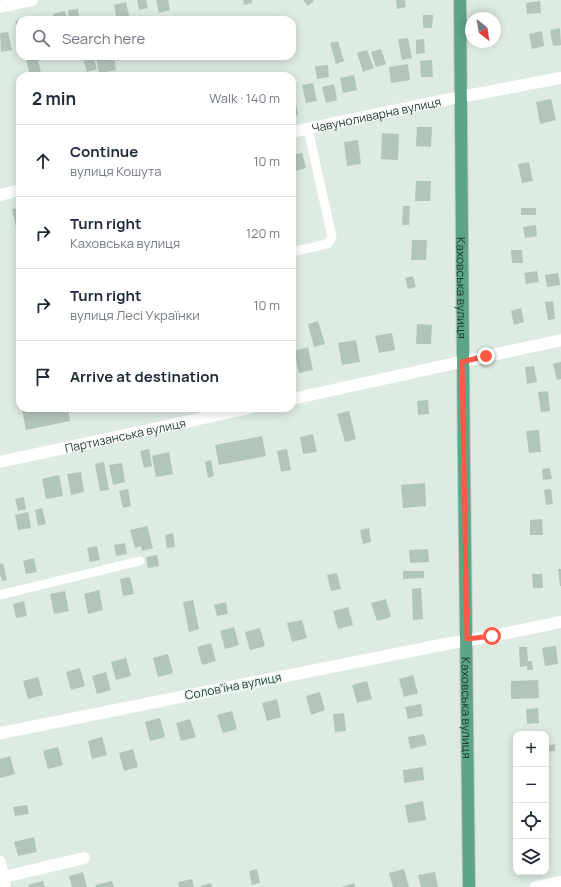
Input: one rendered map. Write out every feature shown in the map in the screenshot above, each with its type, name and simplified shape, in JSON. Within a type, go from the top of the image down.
[{"type":"main road","name":"Каховська вулиця","points":[[460,0],[462,362],[467,639],[469,887]]},
{"type":"street","points":[[0,7],[32,0]]},
{"type":"street","name":"Чавуноливарна вулиця","points":[[296,131],[460,97],[561,78]]},
{"type":"street","points":[[0,194],[16,191]]},
{"type":"street","points":[[296,398],[561,340]]},
{"type":"street","name":"Партизанська вулиця","points":[[0,462],[231,412]]},
{"type":"street","name":"Соловʼїна вулиця","points":[[0,733],[467,639],[492,636],[561,622]]},
{"type":"street","points":[[0,862],[3,881],[84,858]]},
{"type":"street","points":[[536,887],[561,882]]},
{"type":"lane","points":[[296,251],[326,244],[332,237],[308,129]]},
{"type":"lane","points":[[0,595],[140,561]]},
{"type":"building","points":[[137,0],[146,0],[148,8],[139,10]]},
{"type":"building","points":[[156,0],[168,0],[170,10],[159,13]]},
{"type":"building","points":[[243,0],[252,0],[252,3],[244,5]]},
{"type":"building","points":[[303,0],[313,0],[314,1],[308,6]]},
{"type":"building","points":[[396,0],[405,0],[406,7],[397,9]]},
{"type":"building","points":[[540,1],[541,13],[527,14],[526,3]]},
{"type":"building","points":[[126,2],[129,16],[116,16],[114,5]]},
{"type":"building","points":[[78,9],[79,16],[69,16],[68,10]]},
{"type":"building","points":[[65,11],[66,16],[54,16],[53,14]]},
{"type":"building","points":[[423,15],[433,15],[432,28],[423,28]]},
{"type":"building","points":[[560,28],[561,45],[553,46],[550,30]]},
{"type":"building","points":[[542,31],[544,46],[532,49],[529,34]]},
{"type":"building","points":[[8,32],[12,50],[1,52],[0,33]]},
{"type":"building","points":[[408,38],[412,58],[402,60],[398,39]]},
{"type":"building","points":[[424,39],[425,53],[416,54],[416,40]]},
{"type":"building","points":[[338,41],[344,61],[336,64],[330,43]]},
{"type":"building","points":[[381,49],[386,64],[376,67],[371,52]]},
{"type":"building","points":[[367,50],[374,68],[363,72],[357,53]]},
{"type":"building","points":[[26,60],[38,60],[41,72],[29,72]]},
{"type":"building","points":[[83,60],[94,60],[97,69],[87,72]]},
{"type":"building","points":[[97,60],[115,60],[116,70],[99,72]]},
{"type":"building","points":[[432,60],[433,77],[421,77],[420,61]]},
{"type":"building","points":[[408,64],[410,80],[391,83],[389,67]]},
{"type":"building","points":[[328,65],[329,77],[317,79],[315,66]]},
{"type":"building","points":[[354,75],[357,90],[343,93],[340,78]]},
{"type":"building","points":[[313,83],[317,101],[306,103],[302,85]]},
{"type":"building","points":[[334,84],[337,100],[326,103],[322,87]]},
{"type":"building","points":[[551,99],[556,120],[540,124],[536,102]]},
{"type":"building","points":[[296,107],[298,115],[296,115]]},
{"type":"building","points":[[417,127],[432,127],[431,147],[416,146]]},
{"type":"building","points":[[382,133],[399,134],[398,160],[381,159]]},
{"type":"building","points":[[358,140],[361,164],[347,166],[344,142]]},
{"type":"building","points":[[302,153],[306,168],[296,171],[296,154]]},
{"type":"building","points":[[529,162],[533,181],[522,183],[518,164]]},
{"type":"building","points":[[416,181],[431,181],[430,201],[415,201]]},
{"type":"building","points":[[403,206],[410,206],[409,225],[402,225]]},
{"type":"building","points":[[16,208],[16,227],[12,209]]},
{"type":"building","points":[[521,208],[536,208],[536,215],[521,215]]},
{"type":"building","points":[[536,225],[537,236],[525,238],[523,227]]},
{"type":"building","points":[[412,240],[427,240],[426,260],[411,260]]},
{"type":"building","points":[[511,250],[522,250],[523,263],[512,263]]},
{"type":"building","points":[[537,271],[539,282],[526,284],[524,273]]},
{"type":"building","points":[[558,273],[560,285],[547,287],[545,275]]},
{"type":"building","points":[[413,276],[416,287],[408,289],[405,278]]},
{"type":"building","points":[[553,301],[555,319],[548,320],[545,302]]},
{"type":"building","points":[[521,308],[524,322],[514,325],[511,311]]},
{"type":"building","points":[[318,321],[325,344],[314,347],[308,324]]},
{"type":"building","points":[[417,324],[432,325],[431,344],[416,344]]},
{"type":"building","points":[[392,333],[395,350],[379,353],[375,336]]},
{"type":"building","points":[[356,340],[360,362],[342,365],[338,343]]},
{"type":"building","points":[[308,347],[313,370],[299,373],[296,360],[296,350]]},
{"type":"building","points":[[561,362],[561,379],[557,380],[553,364]]},
{"type":"building","points":[[534,366],[537,382],[527,384],[525,367]]},
{"type":"building","points":[[548,391],[550,411],[541,412],[538,392]]},
{"type":"building","points":[[428,400],[429,414],[418,415],[417,401]]},
{"type":"building","points":[[349,411],[356,439],[345,442],[337,414]]},
{"type":"building","points":[[22,412],[69,412],[70,421],[26,430]]},
{"type":"building","points":[[539,430],[541,452],[529,453],[526,431]]},
{"type":"building","points":[[313,434],[317,452],[303,454],[300,437]]},
{"type":"building","points":[[262,436],[266,456],[219,465],[215,445]]},
{"type":"building","points":[[149,449],[152,466],[144,468],[140,451]]},
{"type":"building","points":[[287,449],[291,470],[281,472],[277,451]]},
{"type":"building","points":[[169,452],[173,474],[156,477],[152,456]]},
{"type":"building","points":[[211,460],[214,476],[208,478],[205,462]]},
{"type":"building","points":[[104,462],[109,490],[100,491],[95,464]]},
{"type":"building","points":[[122,463],[125,482],[113,485],[109,465]]},
{"type":"building","points":[[550,468],[552,479],[543,480],[542,469]]},
{"type":"building","points":[[81,472],[84,492],[71,495],[67,474]]},
{"type":"building","points":[[59,475],[63,496],[46,499],[42,479]]},
{"type":"building","points":[[425,483],[426,506],[403,508],[401,485]]},
{"type":"building","points":[[128,489],[131,506],[123,508],[119,491]]},
{"type":"building","points":[[551,489],[553,504],[546,505],[544,490]]},
{"type":"building","points":[[24,497],[26,509],[18,511],[15,499]]},
{"type":"building","points":[[42,508],[46,524],[38,526],[35,510]]},
{"type":"building","points":[[28,512],[31,528],[18,530],[15,515]]},
{"type":"building","points":[[542,519],[543,535],[530,535],[530,520]]},
{"type":"building","points":[[147,526],[153,548],[142,551],[141,546],[135,548],[130,530]]},
{"type":"building","points":[[369,528],[371,542],[363,544],[360,530]]},
{"type":"building","points":[[173,533],[175,547],[167,548],[165,535]]},
{"type":"building","points":[[125,543],[127,554],[116,556],[114,545]]},
{"type":"building","points":[[97,546],[100,560],[90,562],[87,548]]},
{"type":"building","points":[[428,549],[429,562],[410,563],[409,550]]},
{"type":"building","points":[[157,555],[159,566],[148,568],[146,557]]},
{"type":"building","points":[[34,558],[37,572],[26,574],[23,561]]},
{"type":"building","points":[[3,563],[7,580],[2,581],[0,564]]},
{"type":"building","points":[[558,569],[561,569],[561,586],[560,586]]},
{"type":"building","points":[[403,571],[424,571],[424,578],[403,579]]},
{"type":"building","points":[[337,573],[341,589],[331,591],[327,575]]},
{"type":"building","points":[[532,574],[542,574],[543,588],[533,588]]},
{"type":"building","points":[[130,577],[134,594],[123,596],[120,579]]},
{"type":"building","points":[[421,588],[423,619],[413,620],[412,589]]},
{"type":"building","points":[[99,590],[103,610],[88,614],[84,594]]},
{"type":"building","points":[[65,591],[69,611],[54,614],[50,594]]},
{"type":"building","points":[[386,599],[391,617],[377,621],[371,603]]},
{"type":"building","points":[[193,600],[199,629],[189,632],[183,602]]},
{"type":"building","points":[[24,601],[27,616],[16,618],[13,604]]},
{"type":"building","points":[[226,602],[228,614],[217,616],[214,605]]},
{"type":"building","points":[[348,607],[353,625],[338,629],[333,611]]},
{"type":"building","points":[[302,620],[307,638],[292,642],[287,623]]},
{"type":"building","points":[[234,627],[239,645],[225,649],[220,631]]},
{"type":"building","points":[[260,628],[265,646],[250,650],[245,632]]},
{"type":"building","points":[[211,643],[216,661],[202,665],[197,647]]},
{"type":"building","points":[[556,646],[558,664],[545,666],[542,648]]},
{"type":"building","points":[[519,647],[527,647],[528,661],[532,661],[533,670],[527,670],[527,666],[520,667]]},
{"type":"building","points":[[168,654],[173,673],[158,677],[153,658]]},
{"type":"building","points":[[126,658],[131,676],[116,680],[111,662]]},
{"type":"building","points":[[80,668],[85,686],[71,690],[66,672]]},
{"type":"building","points":[[106,672],[111,690],[97,694],[92,676]]},
{"type":"building","points":[[413,675],[418,693],[404,697],[399,679]]},
{"type":"building","points":[[38,677],[43,695],[28,699],[23,681]]},
{"type":"building","points":[[538,680],[539,698],[511,699],[511,681]]},
{"type":"building","points":[[367,681],[372,699],[357,703],[352,685]]},
{"type":"building","points":[[320,692],[325,710],[311,715],[306,696]]},
{"type":"building","points":[[277,699],[281,717],[267,721],[262,703]]},
{"type":"building","points":[[421,704],[423,716],[408,719],[405,707]]},
{"type":"building","points":[[538,708],[539,723],[527,724],[526,709]]},
{"type":"building","points":[[232,711],[237,729],[223,733],[217,715]]},
{"type":"building","points":[[344,713],[346,731],[335,732],[333,714]]},
{"type":"building","points":[[160,718],[165,737],[150,741],[145,722]]},
{"type":"building","points":[[190,719],[196,737],[181,741],[176,723]]},
{"type":"building","points":[[424,734],[427,745],[410,749],[408,737]]},
{"type":"building","points":[[102,737],[107,755],[92,759],[88,741]]},
{"type":"building","points":[[555,744],[555,751],[549,752],[549,745]]},
{"type":"building","points":[[58,747],[63,765],[48,769],[43,751]]},
{"type":"building","points":[[133,749],[138,767],[124,771],[119,753]]},
{"type":"building","points":[[10,756],[15,774],[0,778],[0,759]]},
{"type":"building","points":[[423,767],[424,780],[404,783],[403,770]]},
{"type":"building","points":[[423,801],[426,820],[408,823],[405,805]]},
{"type":"building","points":[[27,805],[29,814],[15,816],[13,807]]},
{"type":"building","points":[[34,837],[37,852],[18,856],[14,842]]},
{"type":"building","points":[[257,869],[260,883],[252,885],[249,871]]},
{"type":"building","points":[[404,869],[409,887],[393,887],[389,873]]},
{"type":"building","points":[[83,872],[87,887],[72,887],[69,876]]},
{"type":"building","points":[[435,872],[438,887],[421,887],[418,875]]},
{"type":"building","points":[[192,879],[194,887],[179,887],[178,882]]},
{"type":"building","points":[[43,881],[45,887],[29,887],[28,885]]},
{"type":"building","points":[[112,881],[114,887],[96,887],[95,885]]},
{"type":"building","points":[[211,883],[212,887],[201,887],[201,886]]},
{"type":"building","points":[[354,883],[355,887],[342,887]]},
{"type":"route","points":[[486,356],[462,362],[467,639],[492,636]]}]
